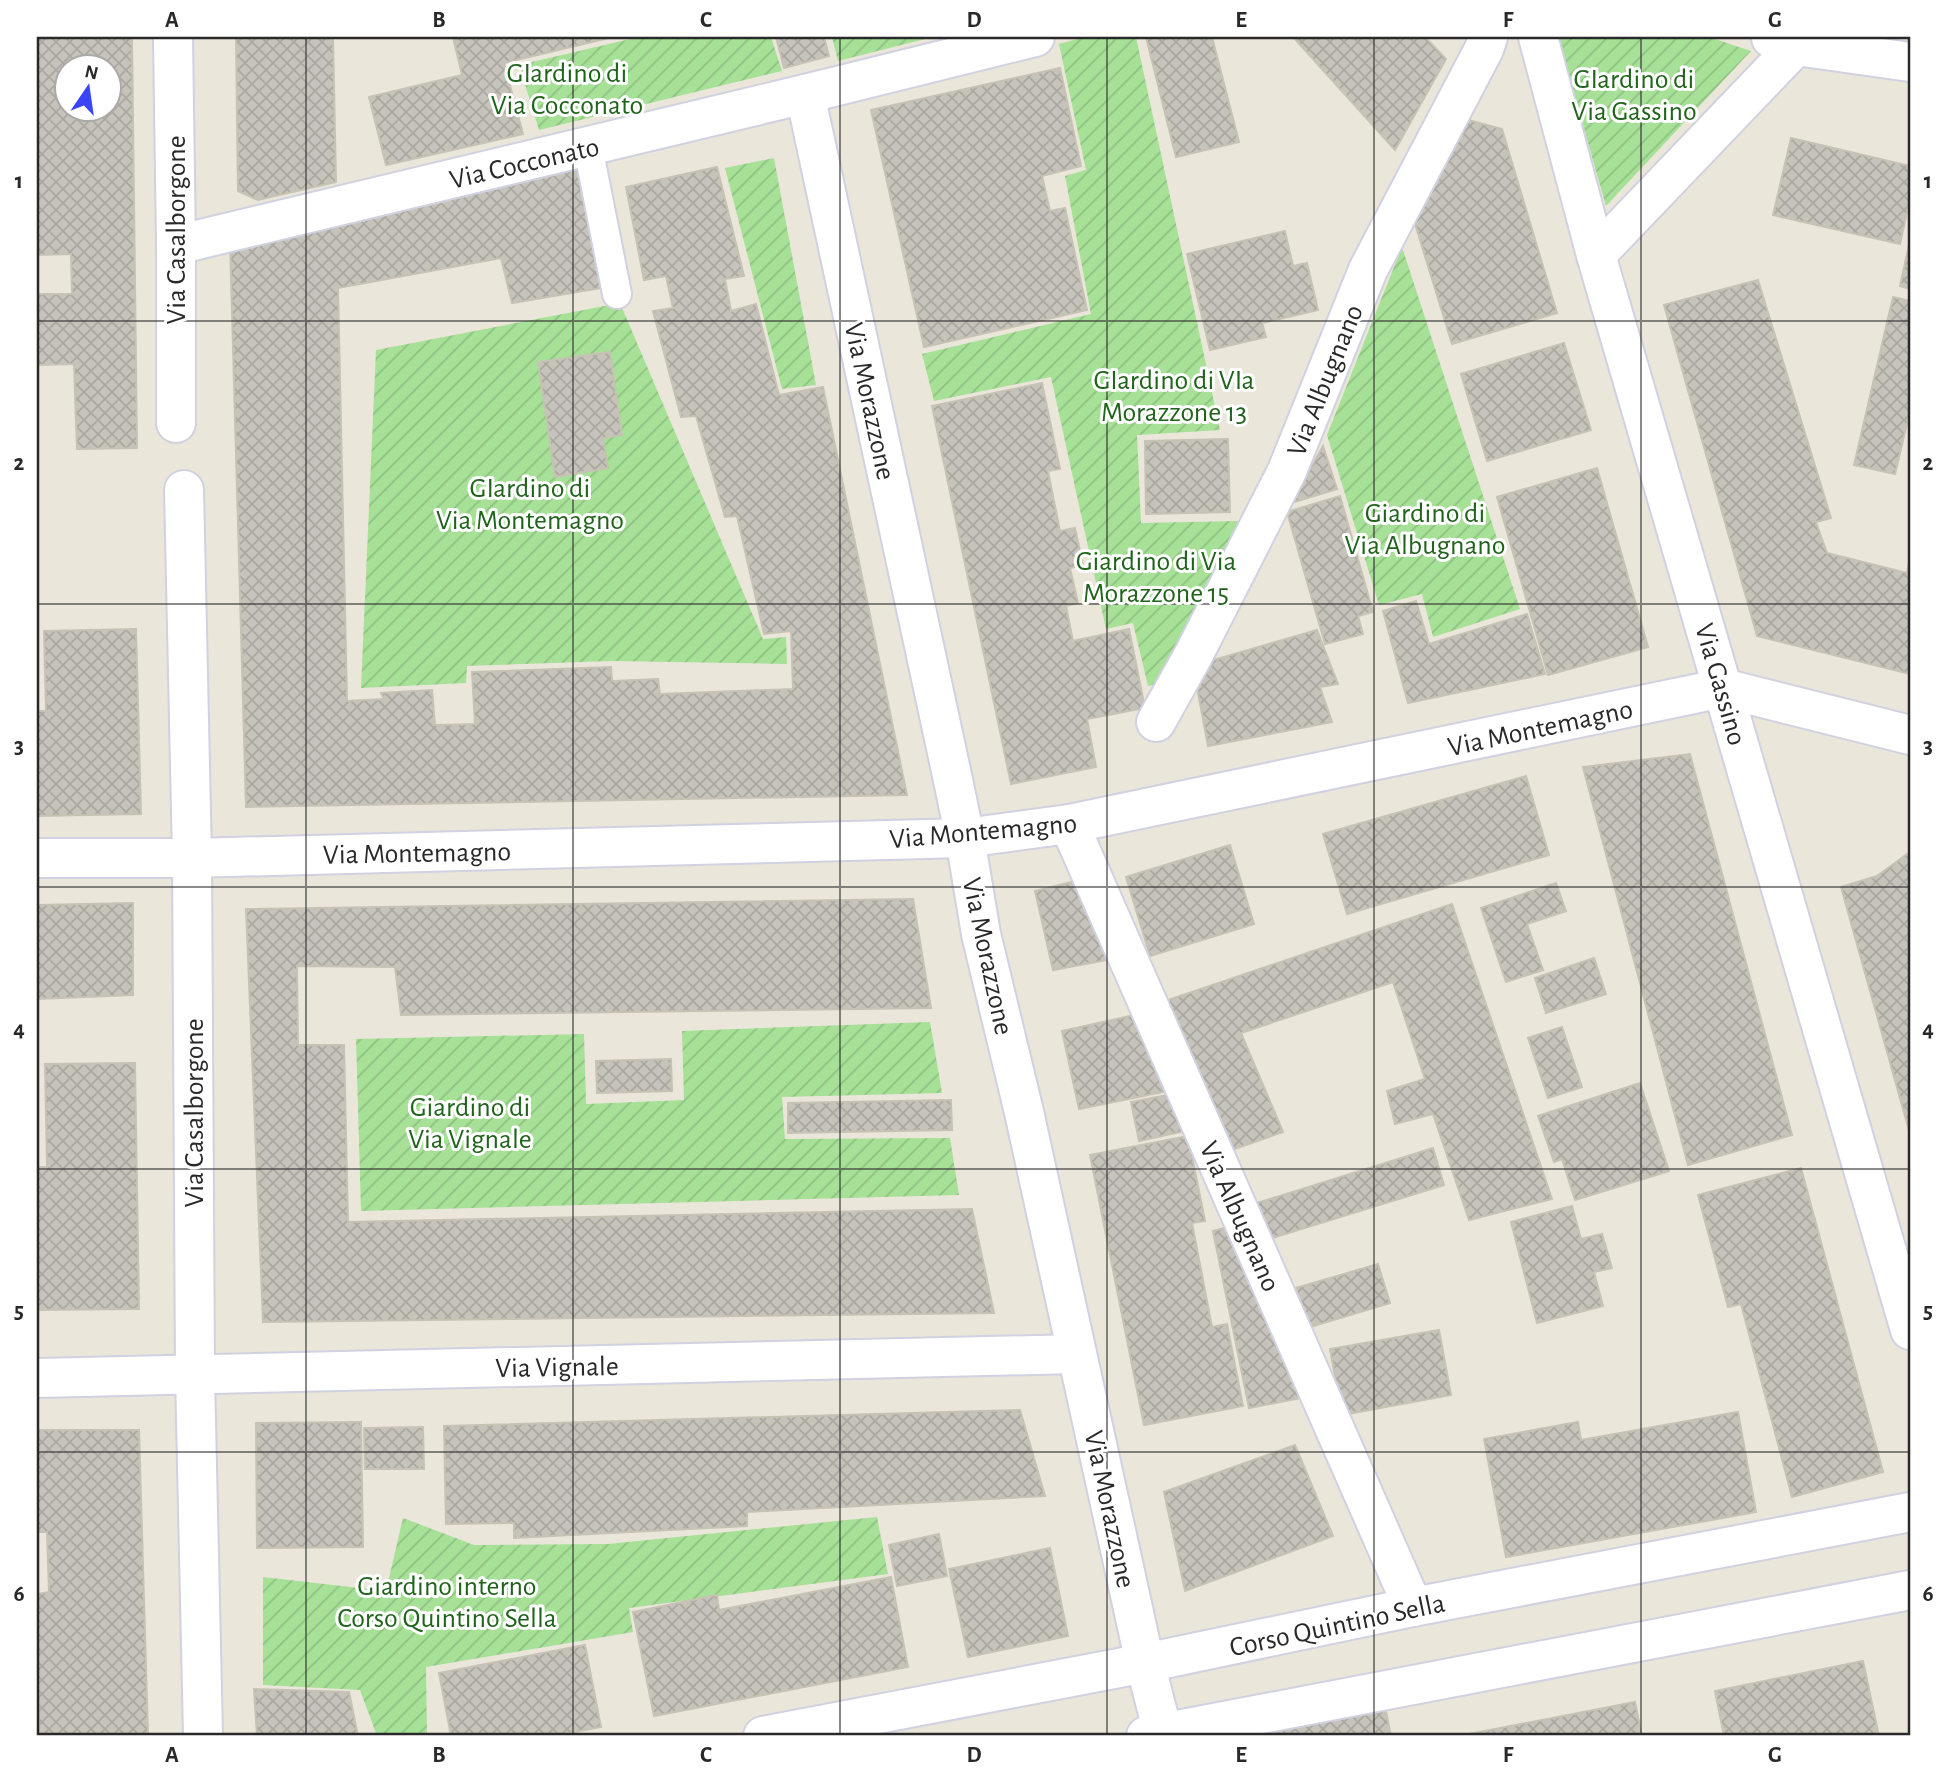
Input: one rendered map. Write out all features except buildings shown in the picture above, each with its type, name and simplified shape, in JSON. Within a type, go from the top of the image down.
[{"type":"street","name":"Via Casalborgone","points":[[173,37],[176,423]]},
{"type":"street","name":"Via Cocconato","points":[[176,245],[1035,37]]},
{"type":"street","name":"Via Albugnano","points":[[1156,722],[1194,654],[1287,471],[1368,270],[1488,37]]},
{"type":"street","name":"Via Gassino","points":[[1538,37],[1596,255],[1910,1330]]},
{"type":"street","points":[[1596,255],[1782,41],[1910,62]]},
{"type":"street","name":"Via Morazzone","points":[[805,94],[965,838],[981,934],[1024,1112],[1145,1663],[1154,1735]]},
{"type":"street","name":"Via Casalborgone","points":[[184,490],[192,858],[195,1375],[203,1736]]},
{"type":"street","name":"Via Montemagno","points":[[37,858],[192,858],[965,838],[1069,824],[1723,688],[1910,735]]},
{"type":"street","name":"Via Albugnano","points":[[1069,824],[1413,1607]]},
{"type":"street","name":"Via Vignale","points":[[37,1378],[1077,1354]]},
{"type":"street","name":"Corso Quintino Sella","points":[[763,1736],[1910,1512]]},
{"type":"street","points":[[1154,1735],[1910,1590]]},
{"type":"lane","points":[[588,146],[617,294]]},
{"type":"green space","name":"GIardino di Via Cocconato","points":[[639,37],[771,37],[782,71],[539,130],[519,65]]},
{"type":"green space","points":[[832,37],[933,37],[838,61]]},
{"type":"green space","name":"Giardino di Via Morazzone 15","points":[[1085,37],[1136,37],[1220,430],[1137,435],[1141,523],[1239,521],[1164,682],[1148,686],[1133,623],[1106,629],[1051,377],[934,401],[922,354],[1091,314],[1065,176],[1086,170],[1059,44]]},
{"type":"green space","name":"GIardino di Via Gassino","points":[[1558,37],[1709,37],[1751,51],[1606,206]]},
{"type":"green space","points":[[774,158],[816,385],[782,389],[725,168]]},
{"type":"green space","name":"Giardino di Via Albugnano","points":[[1402,247],[1520,609],[1433,637],[1422,594],[1379,605],[1327,435]]},
{"type":"green space","name":"GIardino di Via Montemagno","points":[[620,303],[763,639],[786,637],[787,664],[612,661],[467,666],[466,683],[361,688],[376,350]]},
{"type":"green space","name":"Giardino di Via Vignale","points":[[930,1022],[942,1093],[782,1097],[785,1139],[950,1138],[959,1195],[361,1211],[356,1039],[584,1034],[586,1104],[684,1100],[682,1031]]},
{"type":"green space","name":"Giardino interno Corso Quintino Sella","points":[[877,1517],[888,1574],[629,1608],[633,1632],[426,1667],[427,1736],[377,1736],[360,1690],[263,1685],[263,1577],[386,1591],[403,1518],[474,1545],[608,1544]]},
{"type":"park label","name":"GIardino di VIa Morazzone 13","points":[[1174,395]]}]
